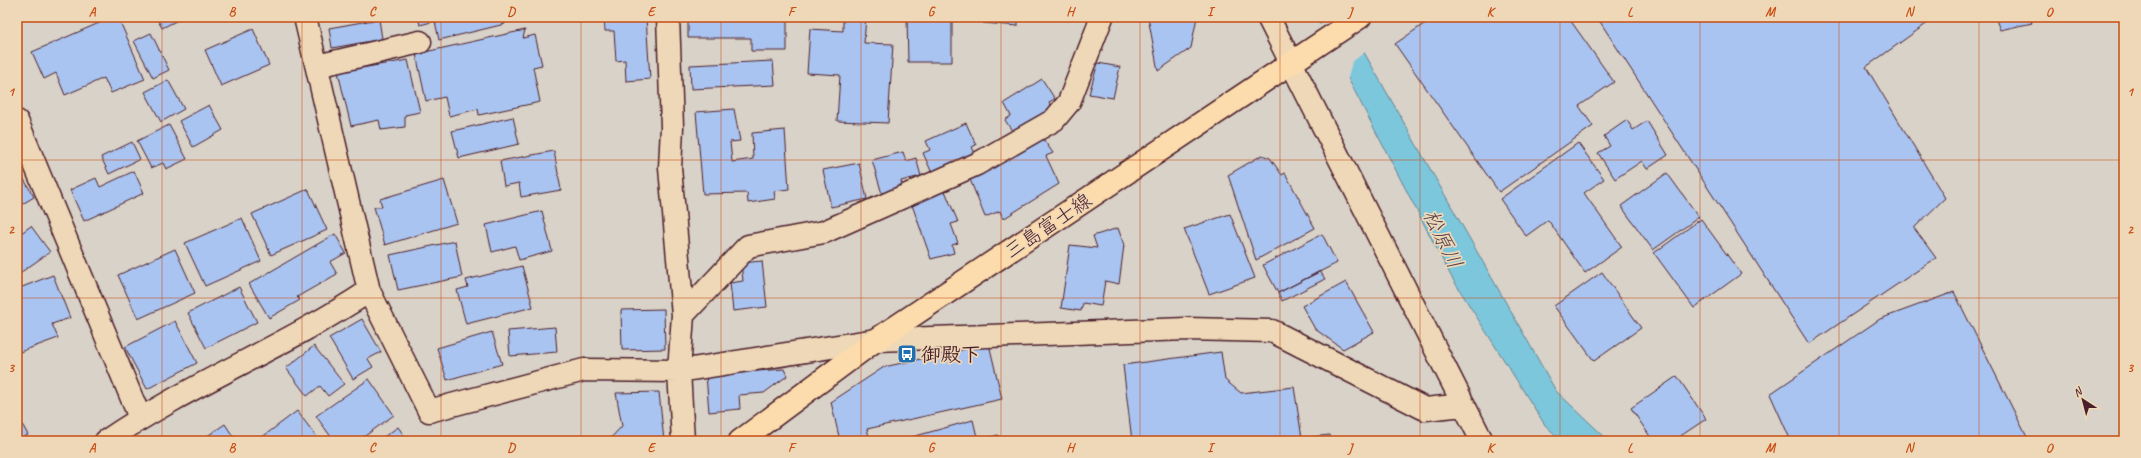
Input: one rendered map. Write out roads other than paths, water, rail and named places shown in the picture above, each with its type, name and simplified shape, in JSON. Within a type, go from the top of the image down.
[{"type":"main road","name":"三島富士線","points":[[740,441],[876,340],[1356,20]]},
{"type":"street","points":[[305,17],[369,291],[429,411],[584,370],[679,371],[876,340],[1187,329],[1272,331],[1424,409],[1464,405]]},
{"type":"street","points":[[668,17],[672,127],[670,168],[683,315],[679,371],[683,441]]},
{"type":"street","points":[[683,315],[748,246],[824,232],[977,164],[1054,120],[1069,102],[1102,17]]},
{"type":"street","points":[[1268,17],[1482,441]]},
{"type":"street","points":[[317,66],[420,42]]},
{"type":"street","points":[[17,122],[140,418]]},
{"type":"street","points":[[106,441],[140,418],[334,314],[369,291]]},
{"type":"water","name":"松原川","points":[[1316,17],[1344,17],[1556,391],[1609,441],[1562,441],[1545,425],[1452,278]]},
{"type":"place","name":"御殿下","points":[[907,354]]}]
